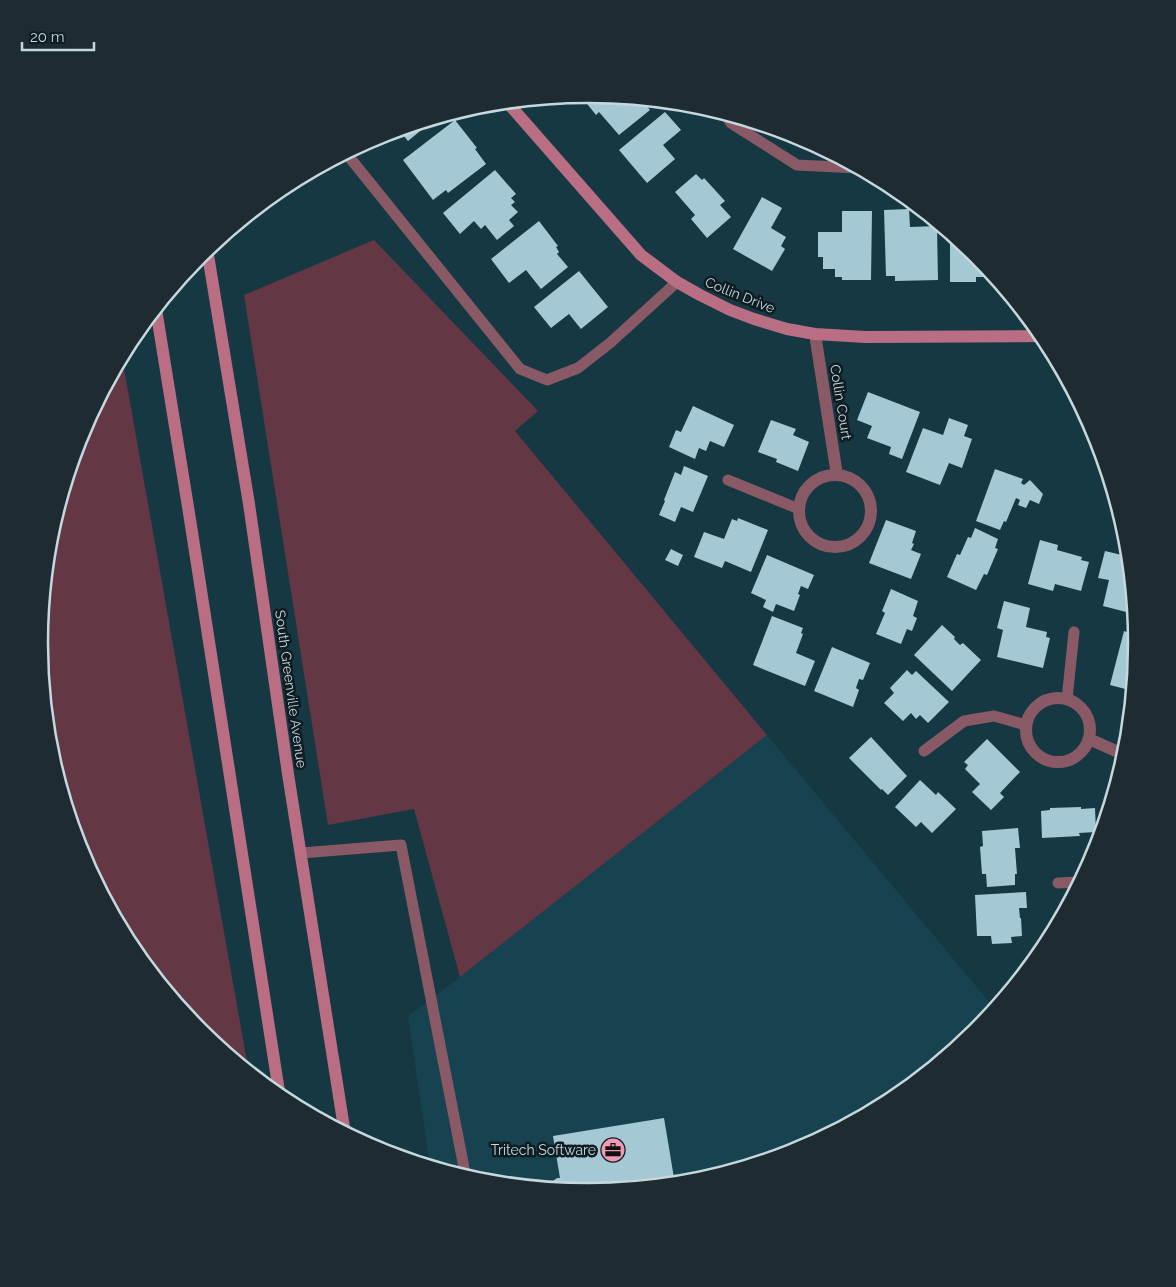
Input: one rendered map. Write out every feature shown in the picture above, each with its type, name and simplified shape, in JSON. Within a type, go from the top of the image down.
[{"type":"main road","name":"Collin Drive","points":[[513,109],[641,255],[677,282],[730,310],[787,329],[815,334],[865,337],[1032,336]]},
{"type":"main road","name":"South Greenville Avenue","points":[[209,259],[249,504],[288,774],[344,1125]]},
{"type":"main road","points":[[157,317],[278,1086]]},
{"type":"street","name":"Collin Court","points":[[815,334],[837,475]]},
{"type":"street","points":[[837,475],[851,478],[862,487],[869,499],[871,513],[867,527],[859,538],[846,546],[832,547],[818,544],[807,535],[800,523],[798,509],[802,495],[811,484],[823,477],[837,475]]},
{"type":"street","points":[[1055,697],[1068,699],[1079,705],[1087,715],[1090,727],[1089,739],[1083,751],[1073,759],[1060,762],[1048,761],[1037,754],[1029,745],[1025,732],[1027,720],[1033,709],[1043,701],[1055,697]]},
{"type":"street","points":[[1089,739],[1117,752]]},
{"type":"lane","points":[[730,122],[797,165],[843,167]]},
{"type":"lane","points":[[350,158],[520,369],[547,380],[578,368],[610,343],[677,282]]},
{"type":"lane","points":[[728,480],[798,509]]},
{"type":"lane","points":[[1068,699],[1074,632]]},
{"type":"lane","points":[[924,751],[964,721],[994,716],[1026,725]]},
{"type":"lane","points":[[301,854],[401,845],[464,1170]]},
{"type":"lane","points":[[1058,883],[1073,882]]},
{"type":"shaded area","points":[[374,240],[538,411],[515,431],[767,735],[460,977],[414,809],[328,825],[244,295]]},
{"type":"shaded area","points":[[124,367],[247,1062],[206,1026],[182,1000],[159,973],[120,914],[103,883],[76,817],[58,749],[52,714],[48,644],[52,573],[58,538],[76,470],[103,404]]},
{"type":"shaded area","points":[[767,735],[991,1004],[944,1050],[888,1093],[858,1112],[795,1143],[728,1166],[693,1174],[623,1183],[553,1183],[483,1174],[429,1160],[408,1016]]},
{"type":"building","points":[[586,103],[623,104],[647,107],[650,110],[619,135],[599,112],[596,115]]},
{"type":"building","points":[[665,112],[681,130],[663,145],[675,159],[647,183],[619,150]]},
{"type":"building","points":[[455,120],[477,148],[475,149],[486,164],[448,193],[446,190],[433,200],[403,160]]},
{"type":"building","points":[[422,129],[408,141],[404,136]]},
{"type":"building","points":[[495,170],[516,194],[511,198],[515,202],[511,205],[518,212],[509,220],[514,226],[497,240],[485,225],[481,229],[474,221],[460,234],[443,213]]},
{"type":"building","points":[[696,174],[702,180],[704,178],[725,201],[720,205],[731,217],[707,238],[691,219],[695,215],[675,192]]},
{"type":"building","points":[[762,197],[782,208],[771,228],[786,237],[781,246],[785,249],[772,271],[733,249]]},
{"type":"building","points":[[909,209],[910,227],[931,226],[937,231],[938,280],[895,281],[895,276],[886,276],[884,210]]},
{"type":"building","points":[[842,211],[872,211],[871,280],[842,280],[842,277],[835,277],[835,269],[823,269],[823,257],[818,257],[818,232],[842,232]]},
{"type":"building","points":[[539,221],[558,246],[556,247],[559,252],[557,254],[568,267],[541,289],[526,270],[509,283],[491,259]]},
{"type":"building","points":[[950,243],[985,277],[976,277],[976,282],[950,282]]},
{"type":"building","points":[[579,271],[608,307],[581,329],[569,314],[551,328],[534,307]]},
{"type":"building","points":[[868,392],[920,412],[902,459],[889,454],[891,447],[867,438],[872,426],[857,420]]},
{"type":"building","points":[[693,406],[734,425],[724,447],[710,441],[706,451],[699,448],[695,459],[669,447],[676,430],[681,432]]},
{"type":"building","points":[[949,418],[968,425],[964,436],[972,439],[962,468],[949,463],[940,485],[906,472],[923,428],[943,435]]},
{"type":"building","points":[[771,420],[796,429],[793,435],[809,442],[798,471],[776,462],[777,459],[758,452]]},
{"type":"building","points":[[684,466],[708,476],[693,512],[681,507],[675,522],[659,515],[675,472],[681,475]]},
{"type":"building","points":[[995,469],[1023,479],[1021,483],[1024,485],[1030,480],[1043,494],[1039,504],[1030,500],[1026,508],[1018,505],[1020,500],[1016,498],[1006,522],[1004,521],[1000,530],[976,521]]},
{"type":"building","points":[[738,518],[768,530],[751,572],[725,561],[722,568],[694,557],[704,532],[724,539],[732,519],[737,521]]},
{"type":"building","points":[[886,520],[916,531],[911,550],[921,554],[911,579],[869,563]]},
{"type":"building","points":[[975,528],[998,539],[995,548],[998,549],[987,575],[984,574],[976,590],[947,577],[957,554],[960,555],[968,537],[971,538]]},
{"type":"building","points":[[1040,540],[1058,545],[1057,550],[1082,557],[1081,560],[1089,562],[1081,591],[1055,584],[1053,591],[1028,584]]},
{"type":"building","points":[[671,549],[683,555],[678,566],[665,560]]},
{"type":"building","points":[[1105,551],[1121,555],[1127,612],[1103,606],[1109,580],[1098,578]]},
{"type":"building","points":[[767,555],[814,575],[808,589],[801,586],[794,611],[776,604],[773,612],[763,607],[766,600],[751,593]]},
{"type":"building","points":[[891,589],[918,601],[913,616],[917,618],[912,631],[907,629],[901,644],[876,634],[885,613],[882,611]]},
{"type":"building","points":[[1004,601],[1030,608],[1026,627],[1047,632],[1046,637],[1050,638],[1043,668],[997,657],[1003,630],[997,628]]},
{"type":"building","points":[[772,616],[803,628],[801,633],[803,634],[796,653],[815,661],[805,686],[753,665]]},
{"type":"building","points":[[942,625],[955,637],[954,639],[960,645],[963,643],[981,660],[952,691],[914,655]]},
{"type":"building","points":[[1124,631],[1128,632],[1126,689],[1110,685]]},
{"type":"building","points":[[832,647],[870,663],[863,680],[859,679],[856,688],[859,690],[853,707],[814,691]]},
{"type":"building","points":[[907,670],[912,675],[916,671],[949,702],[928,723],[920,715],[916,719],[911,713],[903,721],[884,703],[894,693],[890,688]]},
{"type":"building","points":[[871,737],[907,776],[888,795],[849,758]]},
{"type":"building","points":[[987,739],[1020,772],[1000,793],[1004,797],[991,810],[972,792],[980,784],[965,769],[968,765],[964,762]]},
{"type":"building","points":[[920,780],[936,795],[938,792],[956,809],[932,833],[921,822],[916,827],[895,807]]},
{"type":"building","points":[[1050,808],[1095,808],[1096,828],[1094,832],[1079,833],[1080,836],[1042,838],[1041,811],[1050,810]]},
{"type":"building","points":[[1018,828],[1020,848],[1015,848],[1017,874],[1015,874],[1015,885],[987,887],[986,874],[982,874],[980,847],[983,846],[982,831]]},
{"type":"building","points":[[1026,892],[1027,908],[1019,908],[1022,936],[1011,937],[1012,943],[992,944],[991,936],[977,936],[975,895]]},
{"type":"building","name":"Tritech Software","points":[[664,1118],[674,1177],[623,1183],[552,1183],[557,1178],[560,1178],[553,1136]]},
{"type":"place","name":"Tritech Software","points":[[613,1150]]}]
